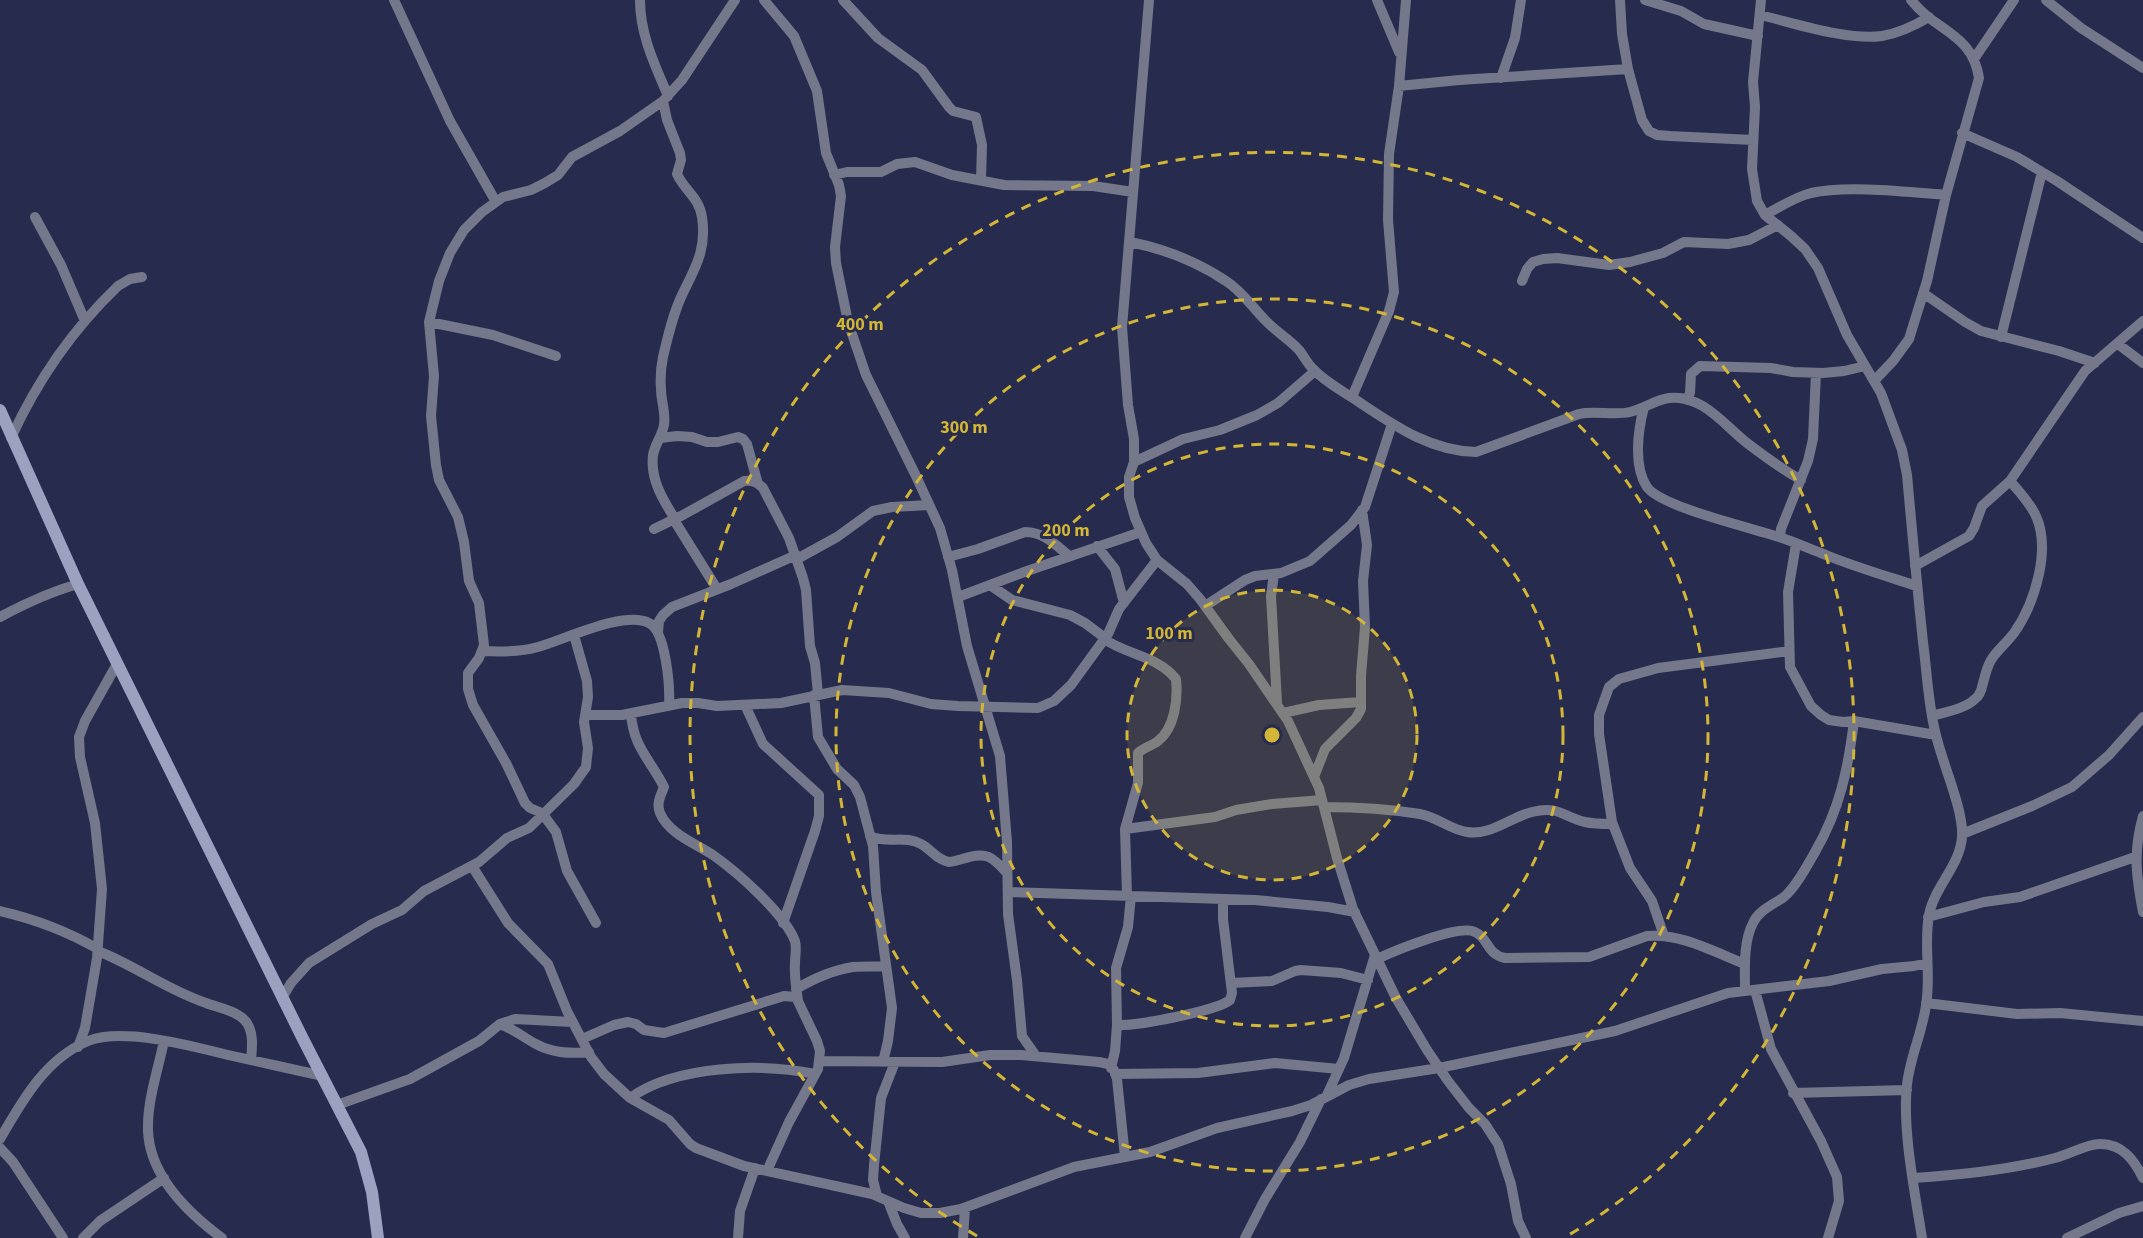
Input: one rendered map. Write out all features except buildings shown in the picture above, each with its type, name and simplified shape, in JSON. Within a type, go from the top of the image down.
[{"type":"street","points":[[394,0],[450,121],[496,202]]},
{"type":"street","points":[[640,0],[641,20],[646,41],[666,98],[667,120],[680,153],[681,160],[677,174],[700,208],[703,233],[696,270],[681,297],[662,360],[661,388],[665,418],[653,455],[653,468],[661,496],[717,589]]},
{"type":"street","points":[[596,923],[567,871],[556,832],[543,814],[525,803],[506,763],[473,705],[468,688],[468,673],[483,651],[479,603],[469,581],[458,517],[440,480],[436,465],[431,416],[434,376],[429,322],[439,280],[450,253],[464,230],[482,212],[503,197],[531,190],[552,179],[572,157],[620,131],[666,98],[682,80],[735,0]]},
{"type":"street","points":[[764,0],[794,36],[817,91],[826,153],[841,196],[835,247],[848,322],[866,375],[940,528],[958,597],[967,646],[1000,756],[1007,842],[1008,914],[1022,1036],[1036,1056]]},
{"type":"street","points":[[843,0],[878,38],[922,70],[949,107],[954,111],[976,117],[982,145],[981,180]]},
{"type":"street","points":[[1149,0],[1122,336],[1128,405],[1134,439],[1134,462],[1129,477],[1129,497],[1141,532],[1157,560],[1186,584],[1205,606],[1283,713],[1314,777],[1355,912],[1396,998],[1439,1068],[1469,1108],[1485,1124],[1498,1144],[1518,1221],[1526,1238]]},
{"type":"street","points":[[1377,0],[1401,56]]},
{"type":"street","points":[[1352,397],[1389,311],[1394,292],[1388,220],[1389,154],[1399,86],[1406,0]]},
{"type":"street","points":[[1501,78],[1515,38],[1521,0]]},
{"type":"street","points":[[1620,0],[1622,34],[1628,69],[1642,120],[1649,131],[1664,136],[1754,140]]},
{"type":"street","points":[[1645,0],[1681,11],[1704,24],[1758,36]]},
{"type":"street","points":[[1761,0],[1753,82],[1752,169],[1757,201],[1765,215],[1804,249],[1818,268],[1847,335],[1874,381],[1890,415],[1902,450],[1907,475],[1932,716],[1958,810],[1962,834],[1956,860],[1932,901],[1928,917],[1926,1003],[1912,1054],[1907,1090],[1907,1124],[1922,1238]]},
{"type":"street","points":[[1874,381],[1909,339],[1923,293],[1962,133],[1979,78],[1977,64],[1957,36],[1929,17],[1911,0]]},
{"type":"street","points":[[1974,59],[2014,0]]},
{"type":"street","points":[[2046,0],[2081,28],[2143,68]]},
{"type":"street","points":[[1760,15],[1865,36],[1896,33],[1929,17]]},
{"type":"street","points":[[1399,86],[1426,82],[1628,69]]},
{"type":"street","points":[[1962,133],[2017,157],[2143,238]]},
{"type":"street","points":[[834,175],[847,172],[881,172],[897,164],[915,162],[952,175],[1004,185],[1093,186],[1133,192]]},
{"type":"street","points":[[2001,337],[2042,172]]},
{"type":"street","points":[[1765,215],[1809,193],[1826,191],[1853,190],[1946,195]]},
{"type":"street","points":[[35,217],[61,265],[86,321]]},
{"type":"street","points":[[1522,281],[1533,262],[1543,259],[1620,263],[1663,253],[1684,242],[1728,244],[1749,240],[1778,225]]},
{"type":"street","points":[[1130,242],[1184,257],[1228,282],[1263,319],[1299,350],[1315,371],[1404,432],[1437,446],[1464,452],[1476,452],[1579,414],[1621,413],[1668,398],[1687,400],[1714,413],[1748,443],[1800,480]]},
{"type":"street","points":[[11,438],[22,414],[63,348],[118,286],[130,279],[142,277]]},
{"type":"street","points":[[1923,293],[1981,331],[2059,351],[2095,363]]},
{"type":"street","points":[[1915,566],[1969,536],[1982,506],[2010,481],[2085,371],[2143,321]]},
{"type":"street","points":[[429,322],[493,335],[556,356]]},
{"type":"street","points":[[2118,344],[2143,363]]},
{"type":"street","points":[[1687,400],[1690,393],[1691,374],[1700,366],[1771,368],[1816,373],[1844,371],[1865,366]]},
{"type":"street","points":[[1134,462],[1183,439],[1220,430],[1257,415],[1278,403],[1315,371]]},
{"type":"street","points":[[1780,537],[1781,529],[1808,461],[1813,439],[1816,373]]},
{"type":"street","points":[[1644,407],[1639,429],[1639,461],[1642,476],[1651,491],[1680,506],[1780,537],[1917,586]]},
{"type":"street","points":[[0,410],[78,584],[282,998],[361,1152],[372,1192],[378,1238]]},
{"type":"street","points":[[1205,606],[1245,580],[1255,576],[1292,570],[1310,561],[1351,525],[1362,510],[1371,490],[1392,424]]},
{"type":"street","points":[[660,438],[677,436],[712,442],[738,437],[743,439],[747,444],[758,484]]},
{"type":"street","points":[[654,529],[744,481],[752,480],[763,488],[796,557],[806,590],[806,614],[816,695],[818,737],[837,769],[854,785],[860,797],[870,836],[892,1008],[883,1062]]},
{"type":"street","points":[[1932,716],[1950,711],[1976,699],[1981,690],[1986,667],[2014,633],[2024,615],[2036,583],[2044,546],[2041,532],[2036,514],[2010,481]]},
{"type":"street","points":[[658,632],[659,621],[672,607],[796,557],[837,537],[873,511],[892,507],[929,505]]},
{"type":"street","points":[[1314,777],[1325,749],[1356,718],[1361,709],[1367,545],[1362,510]]},
{"type":"street","points":[[948,557],[1025,532],[1043,536],[1069,556]]},
{"type":"street","points":[[958,597],[1141,532]]},
{"type":"street","points":[[1796,544],[1788,592],[1790,666],[1812,706],[1829,720],[1854,721],[1936,735]]},
{"type":"street","points":[[1097,546],[1114,570],[1124,603]]},
{"type":"street","points":[[586,715],[631,713],[690,703],[717,706],[781,703],[842,690],[889,693],[930,704],[1038,708],[1047,705],[1071,685],[1105,639],[1119,609],[1157,560]]},
{"type":"street","points":[[1274,574],[1271,596],[1277,703]]},
{"type":"street","points":[[0,617],[50,592],[78,584]]},
{"type":"street","points":[[990,585],[1012,600],[1070,615],[1085,623],[1117,648],[1146,657],[1176,679],[1173,717],[1168,729],[1157,743],[1147,746],[1138,753],[1138,783],[1125,830],[1129,896],[1128,927],[1116,968],[1117,1025],[1113,1071],[1125,1157]]},
{"type":"street","points":[[483,651],[535,648],[611,623],[640,620],[648,622],[656,627],[658,632],[667,669],[669,705]]},
{"type":"street","points":[[282,998],[291,983],[309,963],[372,924],[402,910],[424,891],[472,866],[507,838],[529,828],[574,784],[586,767],[588,748],[584,730],[588,697],[587,681],[574,635]]},
{"type":"street","points":[[1664,936],[1652,901],[1630,868],[1612,824],[1599,734],[1599,715],[1609,687],[1619,679],[1658,668],[1789,651]]},
{"type":"street","points":[[78,1047],[85,1028],[98,950],[102,889],[95,823],[80,757],[79,737],[117,664]]},
{"type":"street","points":[[1283,713],[1319,705],[1361,702]]},
{"type":"street","points":[[745,705],[763,744],[819,795],[819,816],[815,831],[783,923]]},
{"type":"street","points":[[631,713],[636,741],[664,787],[659,801],[661,814],[674,831],[711,854],[746,881],[783,923],[795,941],[797,995],[817,1041],[820,1061],[767,1171]]},
{"type":"street","points":[[1962,834],[2032,806],[2072,786],[2109,755],[2143,717]]},
{"type":"street","points":[[1828,1238],[1839,1201],[1837,1177],[1821,1141],[1771,1049],[1750,990],[1745,964],[1752,924],[1758,915],[1786,896],[1815,852],[1833,818],[1845,783],[1854,721]]},
{"type":"street","points":[[1125,830],[1215,817],[1263,805],[1323,803],[1421,814],[1468,832],[1496,828],[1530,812],[1546,809],[1559,810],[1583,822],[1612,824]]},
{"type":"street","points":[[2143,816],[2135,857],[2136,879],[2143,912]]},
{"type":"street","points":[[870,836],[884,841],[901,840],[921,843],[947,862],[981,854],[990,857],[1007,873]]},
{"type":"street","points":[[1928,917],[1984,902],[2020,897],[2135,857]]},
{"type":"street","points":[[472,866],[508,923],[548,964],[572,1022],[589,1052],[604,1074],[630,1098],[664,1116],[696,1148],[755,1168],[877,1196],[921,1213],[940,1213],[965,1208],[1053,1174],[1161,1148],[1217,1128],[1292,1112],[1369,1078],[1439,1068],[1615,1031],[1708,999],[1750,990],[1829,981],[1882,969],[1927,963]]},
{"type":"street","points":[[1008,892],[1296,903],[1355,912]]},
{"type":"street","points":[[1117,1025],[1150,1022],[1226,1003],[1230,999],[1232,993],[1223,919],[1223,899]]},
{"type":"street","points":[[0,911],[47,924],[74,935],[181,994],[240,1016],[247,1024],[252,1038],[251,1060]]},
{"type":"street","points":[[1376,957],[1440,935],[1469,929],[1477,932],[1497,956],[1505,958],[1589,957],[1647,936],[1664,936],[1686,941],[1745,964]]},
{"type":"street","points":[[1245,1238],[1339,1069],[1376,957]]},
{"type":"street","points":[[582,1039],[614,1025],[628,1022],[644,1030],[664,1033],[784,996],[797,995],[815,979],[838,971],[886,966]]},
{"type":"street","points":[[1231,983],[1272,981],[1301,970],[1341,973],[1368,980]]},
{"type":"street","points":[[1926,1003],[2017,1014],[2060,1013],[2143,1021]]},
{"type":"street","points":[[338,1105],[410,1079],[479,1041],[500,1024],[515,1019],[572,1022]]},
{"type":"street","points":[[500,1024],[514,1029],[546,1049],[561,1053],[589,1052]]},
{"type":"street","points":[[0,1138],[24,1097],[46,1071],[88,1041],[109,1036],[164,1041],[322,1076]]},
{"type":"street","points":[[164,1041],[152,1093],[148,1133],[155,1163],[186,1207],[222,1238]]},
{"type":"street","points":[[820,1061],[942,1062],[1005,1054],[1099,1062],[1108,1064],[1113,1071]]},
{"type":"street","points":[[877,1196],[873,1180],[881,1098],[895,1062]]},
{"type":"street","points":[[1113,1071],[1198,1072],[1275,1063],[1339,1069]]},
{"type":"street","points":[[630,1098],[653,1085],[731,1068],[780,1069],[815,1074]]},
{"type":"street","points":[[1793,1093],[1907,1090]]},
{"type":"street","points":[[1914,1178],[1989,1171],[2055,1158],[2098,1143],[2118,1147],[2135,1161],[2143,1178]]},
{"type":"street","points":[[0,1148],[14,1162],[63,1238]]},
{"type":"street","points":[[738,1238],[740,1211],[755,1168]]},
{"type":"street","points":[[83,1238],[100,1221],[164,1178]]},
{"type":"street","points":[[888,1201],[905,1238]]},
{"type":"street","points":[[2067,1238],[2119,1213],[2143,1206]]},
{"type":"street","points":[[963,1238],[965,1208]]}]
